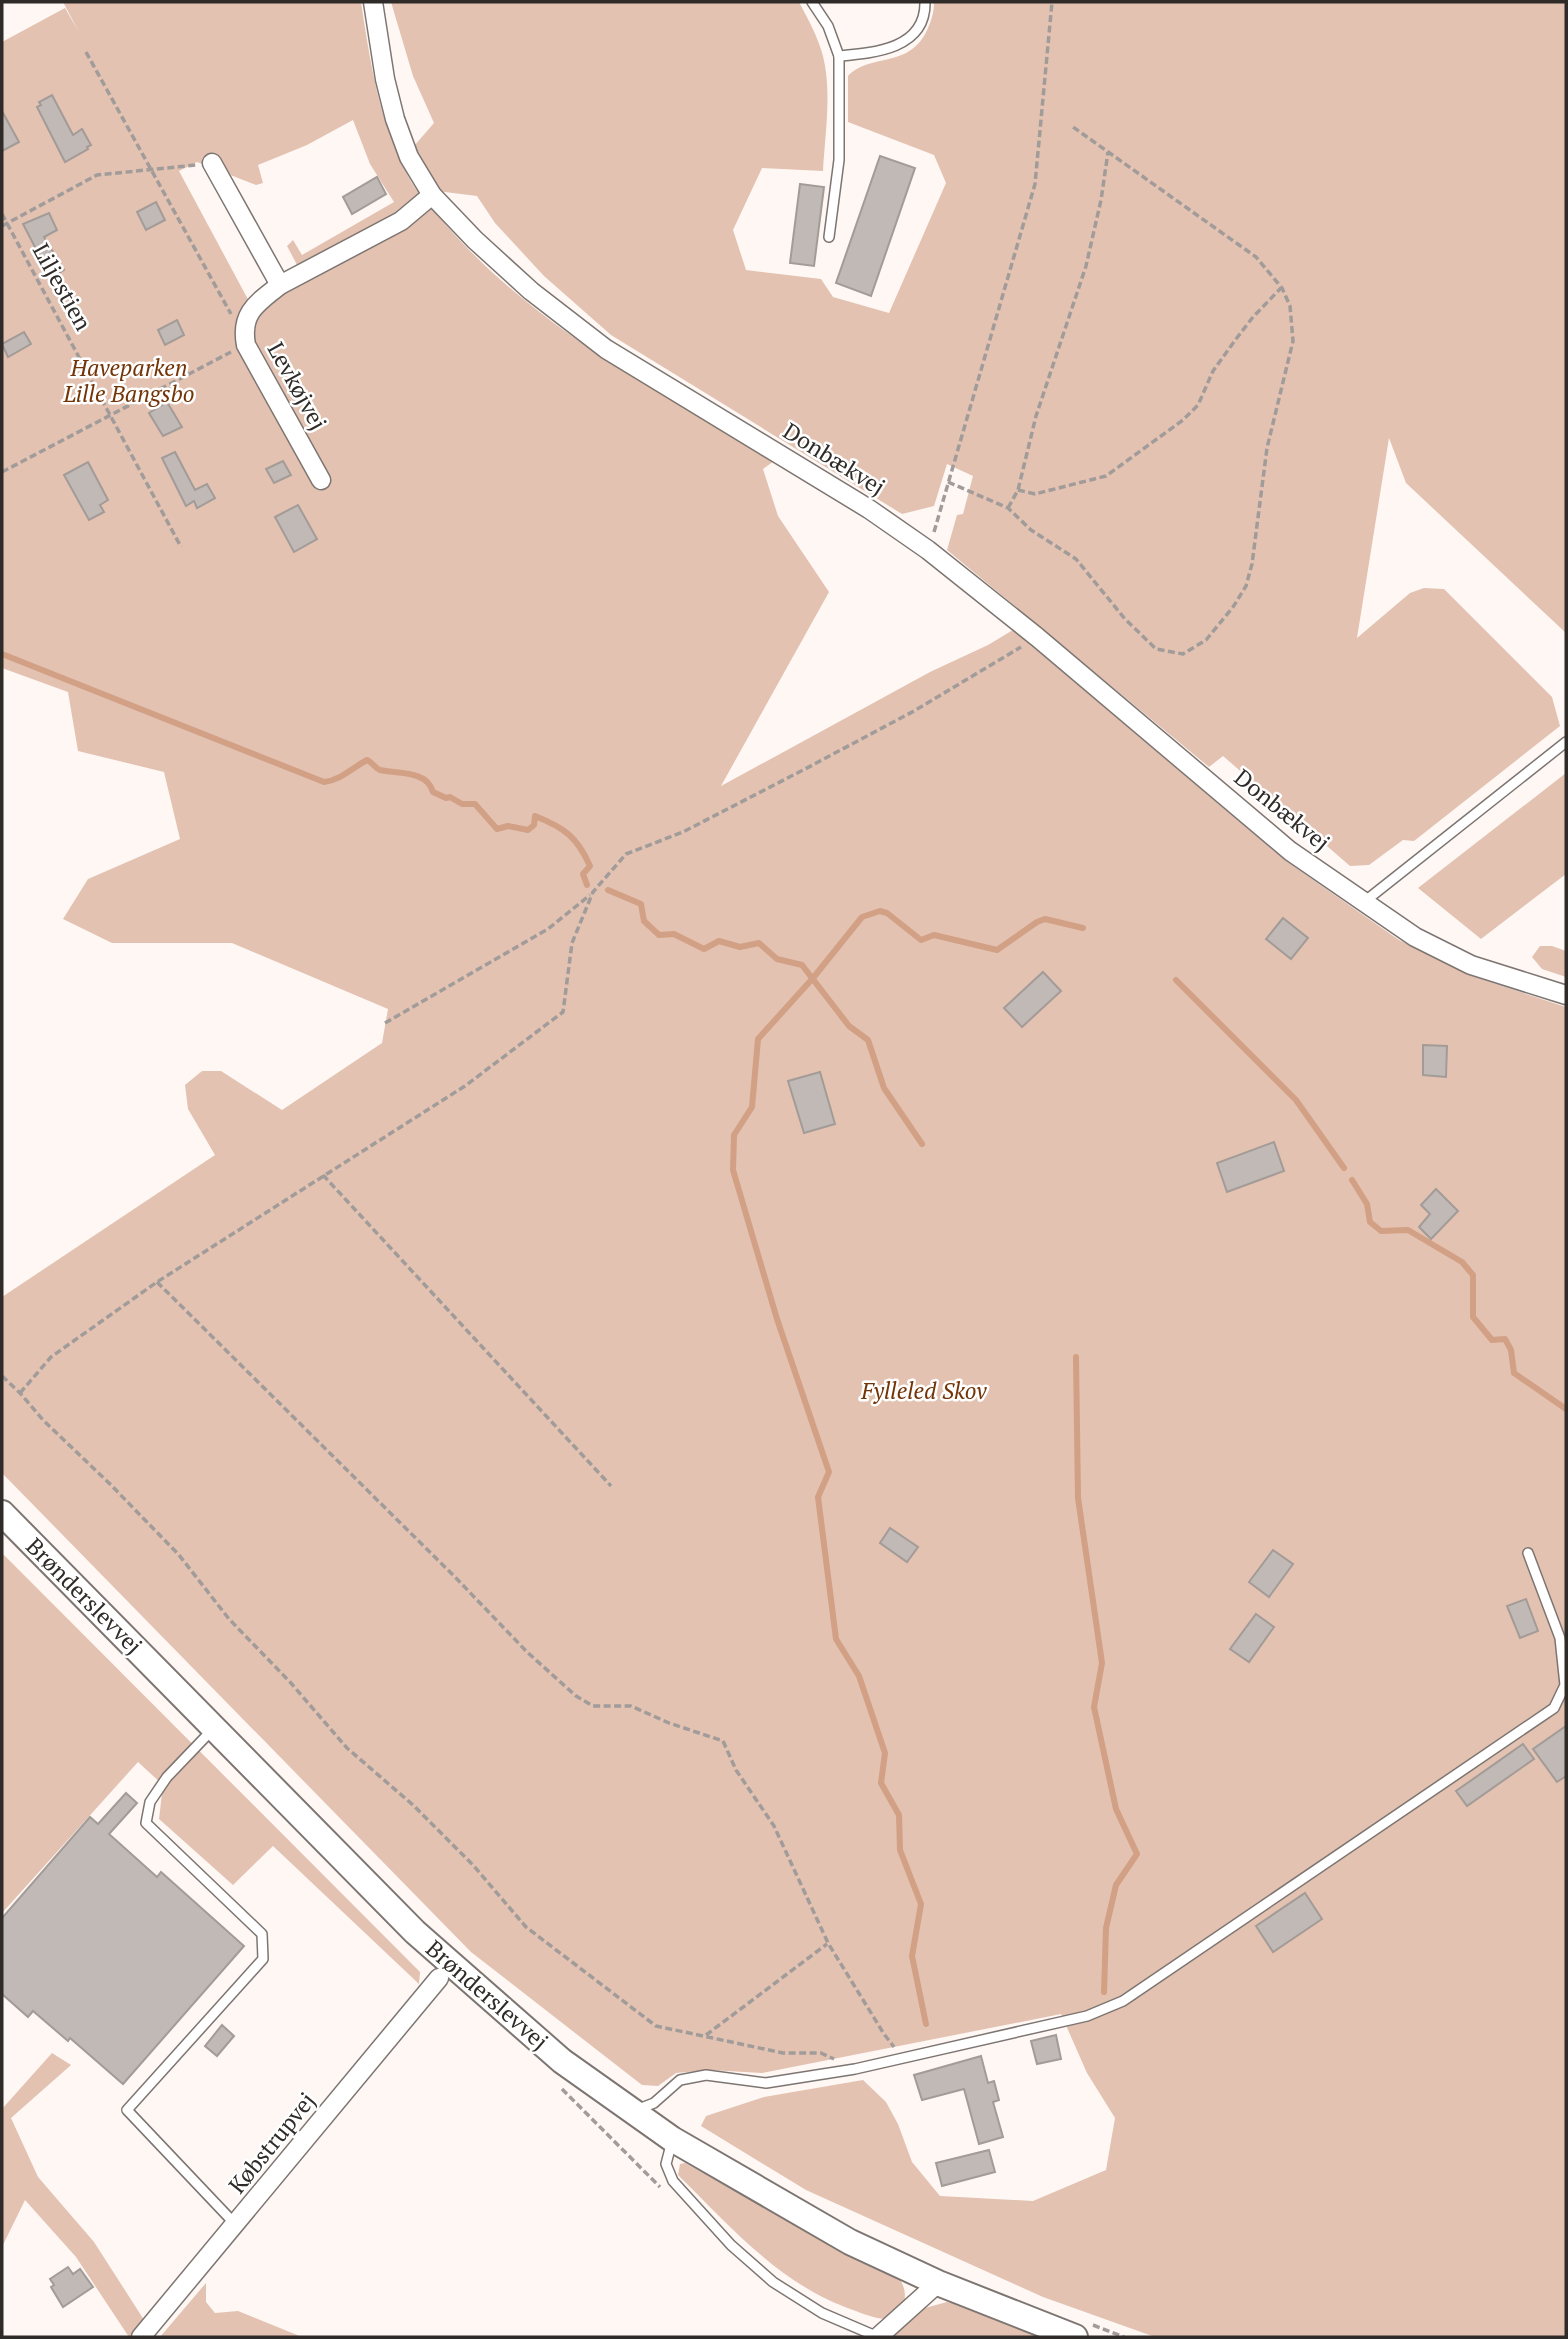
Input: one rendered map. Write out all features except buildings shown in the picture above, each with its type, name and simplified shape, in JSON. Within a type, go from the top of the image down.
[{"type":"main road","name":"Brønderslevvej","points":[[2,1513],[432,1948],[562,2061],[672,2139],[850,2242],[939,2283],[1081,2330]]},
{"type":"street","name":"Donbækvej","points":[[373,2],[385,79],[395,119],[409,157],[432,195],[475,240],[531,291],[606,349],[825,482],[928,550],[1037,637],[1290,850],[1415,937],[1471,965],[1566,995]]},
{"type":"street","points":[[212,163],[280,285]]},
{"type":"street","name":"Levkøjvej","points":[[321,480],[244,337],[246,318],[260,301],[280,285],[401,221],[432,195]]},
{"type":"street","name":"Købstrupvej","points":[[141,2337],[439,1978]]},
{"type":"street","points":[[878,2337],[939,2283]]},
{"type":"lane","points":[[812,2],[828,26],[839,56],[839,160],[829,237]]},
{"type":"lane","points":[[839,56],[882,52],[902,43],[916,30],[925,10],[925,2]]},
{"type":"lane","points":[[1364,902],[1566,742]]},
{"type":"lane","points":[[632,2111],[654,2102],[680,2080],[706,2075],[766,2082],[855,2069],[1087,2016],[1123,2001],[1554,1708],[1565,1685],[1560,1638],[1528,1553]]},
{"type":"lane","points":[[214,1728],[167,1777],[150,1802],[146,1823],[262,1934],[263,1959],[127,2110],[236,2225]]},
{"type":"lane","points":[[672,2139],[666,2164],[673,2181],[731,2245],[773,2282],[822,2313],[878,2337]]},
{"type":"path","points":[[928,550],[1035,184],[1052,2]]},
{"type":"path","points":[[2,472],[111,414],[244,337],[86,52]]},
{"type":"path","points":[[948,482],[1008,508],[1031,530],[1076,559],[1125,619],[1156,649],[1184,654],[1206,639],[1233,607],[1246,586],[1267,448],[1293,341],[1290,306],[1282,288],[1256,257],[1073,127]]},
{"type":"path","points":[[1008,508],[1018,490],[1036,416],[1086,265],[1101,200],[1108,152]]},
{"type":"path","points":[[4,225],[97,175],[212,163]]},
{"type":"path","name":"Liljestien","points":[[2,214],[4,225],[111,414],[181,547]]},
{"type":"path","points":[[1018,490],[1035,494],[1106,476],[1183,420],[1198,405],[1213,371],[1253,317],[1282,288]]},
{"type":"path","points":[[385,1023],[548,929],[593,892],[626,854],[683,832],[817,763],[914,711],[1037,637]]},
{"type":"path","points":[[20,1393],[51,1357],[157,1282],[465,1086],[563,1012],[572,943],[593,892]]},
{"type":"path","points":[[323,1175],[611,1486]]},
{"type":"path","points":[[157,1282],[456,1578],[527,1652],[576,1696],[593,1706],[631,1706],[669,1723],[723,1741],[736,1770],[774,1826],[828,1943],[884,2034],[902,2057]]},
{"type":"path","points":[[2,1376],[179,1555],[229,1619],[290,1682],[346,1748],[413,1805],[473,1865],[526,1927],[656,2026],[783,2053],[821,2053],[855,2069]]},
{"type":"path","points":[[706,2035],[828,1943]]},
{"type":"path","points":[[560,2087],[668,2195]]},
{"type":"path","points":[[1081,2330],[1124,2337]]},
{"type":"green space","name":"Fylleled Skov","points":[[63,2],[361,2],[372,69],[383,113],[398,155],[412,183],[447,226],[482,263],[560,327],[644,384],[774,461],[763,469],[778,516],[829,592],[721,786],[1013,630],[1286,861],[1399,940],[1478,978],[1566,1007],[1566,2337],[1155,2337],[1043,2297],[806,2190],[701,2126],[706,2116],[764,2097],[863,2080],[886,2102],[898,2124],[912,2162],[940,2196],[1033,2201],[1106,2170],[1115,2118],[1087,2073],[1061,2014],[762,2073],[710,2070],[676,2073],[658,2086],[642,2085],[471,1952],[2,1473],[2,1297],[215,1155],[188,1109],[185,1085],[202,1071],[221,1071],[282,1110],[382,1043],[388,1009],[232,943],[112,943],[63,919],[88,879],[180,839],[164,772],[78,751],[68,692],[2,668],[2,42],[65,8],[79,32]],"holes":[[[353,120],[370,164],[394,202],[302,255],[293,240],[287,246],[304,278],[251,305],[179,171],[197,162],[256,185],[263,183],[258,165],[307,145]]]},
{"type":"green space","points":[[391,2],[799,2],[818,42],[826,70],[827,113],[823,171],[762,168],[733,230],[746,270],[821,279],[833,297],[889,313],[946,183],[934,155],[848,122],[848,76],[868,64],[911,50],[928,28],[934,2],[1566,2],[1566,633],[1406,483],[1389,438],[1357,638],[1410,593],[1424,588],[1444,589],[1552,697],[1560,726],[1414,841],[1403,840],[1369,865],[1350,866],[1223,756],[1209,767],[947,550],[957,515],[963,514],[973,476],[947,464],[934,506],[902,514],[611,335],[544,276],[495,223],[477,196],[437,191],[408,153],[434,123],[413,76]]},
{"type":"green space","points":[[1566,773],[1566,874],[1481,939],[1418,888]]},
{"type":"green space","points":[[1540,946],[1552,946],[1566,951],[1566,977],[1542,969],[1532,957]]},
{"type":"green space","points":[[2,1553],[420,1972],[419,1984],[273,1846],[233,1885],[159,1819],[163,1785],[138,1762],[2,1913]]},
{"type":"green space","points":[[52,2053],[71,2065],[11,2118],[38,2177],[94,2242],[146,2323],[134,2337],[129,2337],[76,2257],[25,2200],[2,2247],[2,2109]]},
{"type":"green space","points":[[685,2163],[843,2251],[898,2277],[904,2290],[904,2306],[886,2319],[875,2317],[820,2296],[797,2282],[755,2250],[678,2175],[680,2164]]},
{"type":"green space","points":[[206,2283],[206,2302],[215,2313],[238,2311],[302,2337],[160,2337]]},
{"type":"green space","points":[[947,2302],[1042,2337],[888,2337],[925,2308]]},
{"type":"waterway","points":[[2,654],[324,782],[341,776],[367,760],[380,770],[418,776],[430,785],[433,792],[446,798],[450,797],[462,804],[475,804],[497,829],[508,826],[528,830],[534,825],[535,816],[562,829],[575,841],[590,866],[583,874],[587,885]]},
{"type":"waterway","points":[[608,890],[641,904],[644,921],[659,935],[674,934],[704,949],[719,941],[740,947],[759,943],[777,959],[802,965],[849,1026],[868,1040],[884,1088],[922,1144]]},
{"type":"waterway","points":[[926,2024],[912,1956],[921,1904],[900,1850],[899,1815],[881,1783],[885,1753],[859,1676],[836,1639],[818,1497],[829,1472],[777,1319],[733,1170],[734,1135],[752,1107],[758,1039],[813,978],[862,917],[880,911],[887,913],[921,940],[934,935],[997,950],[1045,919],[1083,928]]},
{"type":"waterway","points":[[1176,980],[1296,1100],[1344,1168]]},
{"type":"waterway","points":[[1352,1180],[1367,1204],[1370,1222],[1381,1231],[1408,1230],[1462,1262],[1473,1275],[1473,1317],[1492,1340],[1505,1339],[1511,1350],[1514,1373],[1566,1409]]},
{"type":"waterway","points":[[1076,1357],[1078,1498],[1102,1663],[1094,1707],[1116,1809],[1137,1854],[1116,1885],[1106,1928],[1104,1992]]},
{"type":"park label","name":"Haveparken Lille Bangsbo","points":[[129,381]]}]
